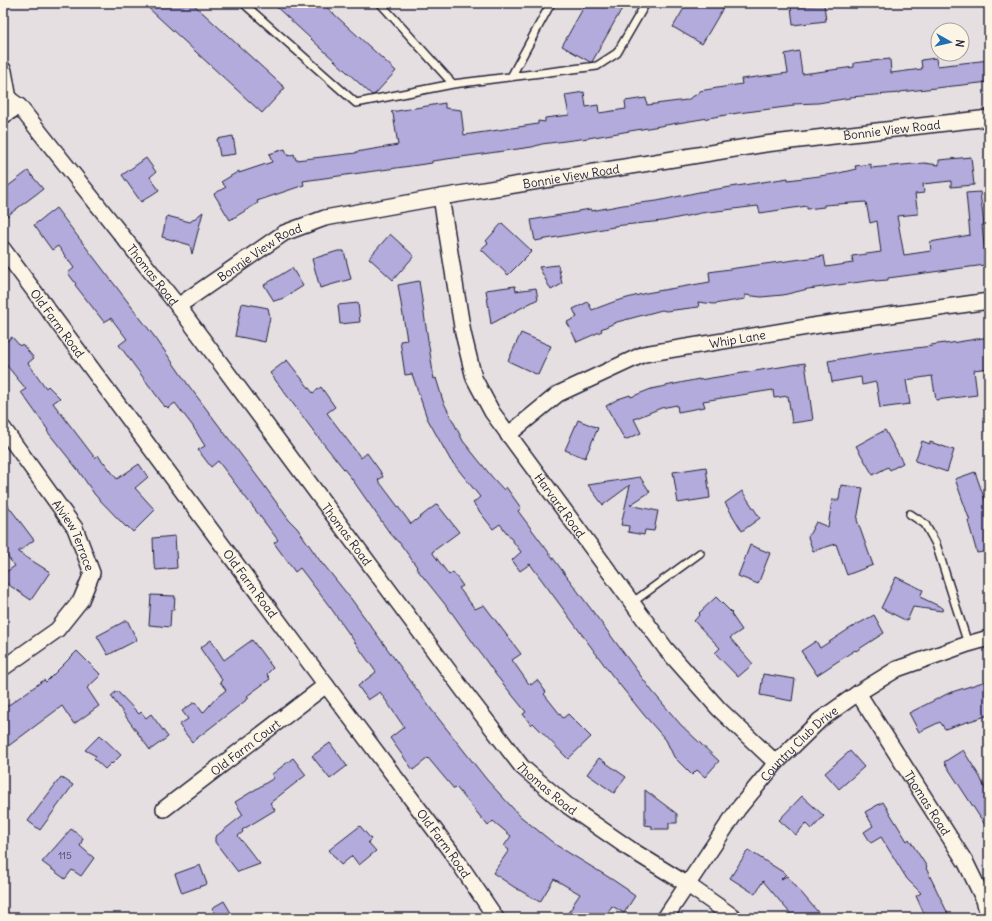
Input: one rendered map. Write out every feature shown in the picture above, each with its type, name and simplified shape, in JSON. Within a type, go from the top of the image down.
[{"type":"street","name":"Thomas Road","points":[[3,69],[10,100],[178,306],[456,681],[522,767],[568,806],[630,849],[688,885],[735,918]]},
{"type":"street","points":[[3,116],[10,100]]},
{"type":"street","name":"Bonnie View Road","points":[[178,306],[284,233],[325,218],[442,197],[765,144],[989,118]]},
{"type":"street","name":"Harvard Road","points":[[442,197],[463,333],[474,378],[492,412],[633,602],[666,649],[719,709],[776,763]]},
{"type":"street","name":"Old Farm Road","points":[[3,249],[326,686],[452,853],[496,918]]},
{"type":"street","name":"Whip Lane","points":[[508,434],[558,394],[644,354],[819,325],[989,301]]},
{"type":"street","name":"Alview Terrace","points":[[3,428],[76,528],[92,573],[81,600],[57,630],[3,668]]},
{"type":"street","name":"Country Club Drive","points":[[665,918],[738,809],[776,763],[820,720],[858,693],[897,670],[968,644],[989,638]]},
{"type":"street","name":"Old Farm Court","points":[[164,810],[326,686]]},
{"type":"street","name":"Thomas Road","points":[[858,693],[966,863],[984,900],[989,918]]},
{"type":"lane","points":[[243,3],[356,103],[453,84],[597,66],[617,54],[646,3]]},
{"type":"lane","points":[[380,3],[453,84]]},
{"type":"lane","points":[[511,77],[551,3]]},
{"type":"lane","points":[[910,514],[925,524],[936,544],[968,644]]},
{"type":"lane","points":[[633,602],[700,553]]},
{"type":"building","points":[[143,3],[192,3],[285,88],[262,113]]},
{"type":"building","points":[[272,3],[322,3],[396,71],[375,94],[372,95]]},
{"type":"building","points":[[586,3],[625,3],[592,62],[562,46]]},
{"type":"building","points":[[687,3],[726,3],[702,44],[673,27]]},
{"type":"building","points":[[824,4],[826,21],[793,25],[791,7]]},
{"type":"building","points":[[799,51],[802,74],[854,67],[854,63],[890,59],[891,73],[922,69],[921,60],[930,59],[930,62],[936,62],[937,66],[989,60],[989,82],[900,93],[850,97],[818,103],[793,104],[794,106],[738,113],[588,138],[542,144],[532,147],[432,161],[432,163],[303,181],[304,185],[257,201],[258,203],[230,220],[214,194],[226,187],[221,182],[239,171],[239,173],[272,162],[269,154],[285,149],[288,156],[294,154],[296,160],[356,153],[398,145],[393,114],[391,112],[445,103],[445,108],[461,110],[464,135],[492,131],[538,124],[538,121],[545,122],[545,118],[569,115],[565,95],[584,92],[586,107],[598,105],[599,113],[626,109],[625,101],[646,98],[647,105],[687,100],[699,93],[699,91],[742,84],[741,79],[788,73],[785,54]]},
{"type":"building","points":[[233,136],[236,154],[220,156],[217,139]]},
{"type":"building","points":[[971,157],[974,185],[951,187],[951,181],[923,184],[924,193],[915,194],[918,214],[897,216],[904,255],[931,251],[930,242],[970,235],[966,193],[980,192],[984,225],[982,225],[985,265],[888,278],[888,280],[875,280],[808,289],[783,295],[761,297],[745,295],[745,299],[714,304],[698,302],[699,307],[666,311],[662,310],[617,322],[601,329],[602,331],[577,342],[567,322],[577,317],[573,309],[588,302],[592,310],[616,301],[646,293],[710,282],[709,272],[824,256],[826,267],[853,263],[852,256],[881,252],[877,221],[870,223],[866,202],[824,205],[824,207],[807,209],[807,206],[760,213],[758,206],[701,213],[663,221],[614,226],[535,241],[531,220],[591,209],[591,211],[657,201],[699,192],[788,178],[788,180],[835,174],[856,169],[855,166],[871,164],[871,168],[924,163],[939,165],[939,160]]},
{"type":"building","points":[[146,158],[156,172],[150,177],[159,190],[141,202],[122,175]]},
{"type":"building","points":[[28,171],[43,189],[3,219],[3,190]]},
{"type":"building","points":[[56,208],[157,340],[189,386],[289,520],[297,528],[323,565],[352,600],[431,709],[487,780],[520,816],[556,845],[610,878],[635,896],[624,913],[612,906],[604,918],[564,918],[580,894],[554,879],[540,902],[493,873],[509,850],[504,846],[511,836],[493,821],[488,826],[456,787],[454,789],[428,758],[413,770],[390,738],[404,727],[380,692],[368,700],[358,686],[376,672],[330,607],[300,568],[295,572],[274,543],[278,540],[218,461],[211,467],[198,450],[205,446],[192,425],[175,403],[168,408],[166,406],[165,407],[119,345],[127,339],[111,318],[104,322],[75,285],[76,284],[68,273],[74,268],[58,246],[52,250],[34,225]]},
{"type":"building","points":[[203,212],[192,254],[190,245],[162,237],[167,216],[190,222]]},
{"type":"building","points":[[502,223],[532,251],[508,275],[481,249],[488,243],[486,241]]},
{"type":"building","points":[[390,234],[414,256],[393,280],[369,258]]},
{"type":"building","points":[[338,251],[344,251],[351,279],[320,288],[312,259]]},
{"type":"building","points":[[558,265],[562,284],[551,290],[539,267]]},
{"type":"building","points":[[292,268],[303,286],[284,298],[274,301],[264,285]]},
{"type":"building","points":[[419,281],[434,379],[436,378],[443,401],[463,441],[504,490],[506,487],[521,508],[518,511],[652,691],[681,725],[719,761],[705,777],[697,770],[692,775],[674,757],[666,740],[611,674],[530,564],[520,571],[512,560],[521,552],[500,524],[493,529],[473,503],[480,497],[451,461],[427,418],[412,374],[405,375],[400,341],[407,340],[398,285]]},
{"type":"building","points":[[515,286],[516,291],[536,288],[538,299],[491,324],[486,290]]},
{"type":"building","points":[[242,303],[268,308],[270,317],[265,342],[235,336]]},
{"type":"building","points":[[358,303],[360,322],[340,324],[338,305]]},
{"type":"building","points":[[521,333],[551,346],[538,375],[508,361]]},
{"type":"building","points":[[12,337],[20,346],[22,344],[34,358],[28,363],[46,388],[48,386],[60,398],[53,403],[95,458],[98,455],[117,479],[139,464],[148,477],[135,488],[155,510],[133,532],[127,526],[126,527],[95,495],[78,470],[47,431],[48,430],[21,392],[26,389],[3,361],[3,344]]},
{"type":"building","points":[[989,337],[989,368],[974,370],[977,395],[936,400],[932,376],[906,380],[910,404],[880,408],[876,382],[862,385],[861,377],[832,382],[828,361]]},
{"type":"building","points":[[287,360],[313,393],[321,387],[335,407],[327,413],[361,458],[367,453],[383,477],[378,480],[411,524],[437,504],[459,532],[432,552],[449,575],[453,572],[463,586],[459,588],[475,609],[484,605],[521,654],[512,660],[529,684],[530,683],[531,685],[537,680],[546,692],[544,694],[563,718],[568,714],[591,737],[568,759],[533,723],[531,725],[523,714],[526,712],[496,675],[452,613],[416,568],[417,567],[399,542],[389,532],[352,479],[270,373]]},
{"type":"building","points":[[805,363],[813,420],[792,423],[788,396],[774,398],[773,390],[703,401],[705,407],[678,412],[677,405],[661,408],[634,419],[641,433],[625,440],[606,406],[618,399],[630,395],[631,397],[651,389],[699,379]]},
{"type":"building","points":[[578,420],[598,428],[585,458],[565,450]]},
{"type":"building","points":[[885,430],[903,463],[890,470],[888,467],[873,475],[856,446]]},
{"type":"building","points":[[922,441],[930,444],[930,442],[954,450],[947,472],[915,461]]},
{"type":"building","points":[[706,467],[710,498],[678,503],[673,472]]},
{"type":"building","points":[[975,472],[989,515],[989,551],[977,553],[968,521],[970,521],[955,479]]},
{"type":"building","points":[[640,477],[650,492],[630,505],[658,511],[654,531],[645,530],[644,535],[628,532],[629,526],[621,525],[630,485],[603,505],[588,485]]},
{"type":"building","points":[[841,485],[863,488],[857,520],[873,565],[847,575],[836,544],[813,551],[808,537],[816,522],[828,527],[832,500],[839,500]]},
{"type":"building","points":[[742,491],[760,518],[742,531],[725,503]]},
{"type":"building","points":[[3,499],[34,540],[18,552],[50,572],[31,600],[3,581],[3,574],[15,566],[3,551]]},
{"type":"building","points":[[175,536],[177,568],[156,570],[154,564],[153,538]]},
{"type":"building","points":[[750,545],[770,553],[758,584],[738,576]]},
{"type":"building","points":[[896,577],[923,590],[920,597],[943,608],[942,611],[913,607],[907,621],[881,608]]},
{"type":"building","points":[[151,595],[175,596],[174,610],[171,610],[170,627],[149,625]]},
{"type":"building","points":[[716,597],[732,613],[731,614],[742,630],[730,638],[753,664],[738,677],[715,653],[720,648],[694,621],[700,614],[699,613]]},
{"type":"building","points":[[874,615],[884,633],[817,675],[801,651],[816,641],[820,648]]},
{"type":"building","points":[[127,620],[137,640],[108,655],[97,636]]},
{"type":"building","points":[[211,640],[224,660],[252,640],[273,668],[267,674],[270,679],[247,696],[249,698],[192,742],[179,725],[188,719],[182,711],[195,702],[203,713],[216,698],[226,690],[220,682],[222,680],[200,648]]},
{"type":"building","points":[[77,651],[101,675],[87,688],[99,706],[74,724],[62,706],[3,750],[3,709],[44,680],[46,682]]},
{"type":"building","points":[[763,674],[795,679],[792,701],[760,695]]},
{"type":"building","points":[[989,680],[989,715],[945,729],[940,722],[919,732],[909,713],[949,693]]},
{"type":"building","points":[[117,691],[139,714],[141,712],[146,718],[151,714],[168,737],[150,750],[111,696]]},
{"type":"building","points":[[100,735],[121,755],[105,769],[94,759],[96,756],[85,750]]},
{"type":"building","points":[[330,743],[347,766],[330,779],[312,756]]},
{"type":"building","points":[[963,750],[980,777],[989,797],[989,831],[944,762]]},
{"type":"building","points":[[850,751],[864,767],[839,789],[825,773]]},
{"type":"building","points":[[293,758],[306,775],[270,803],[275,810],[242,830],[243,832],[238,836],[260,864],[238,872],[215,842],[215,837],[243,815],[235,802],[274,778],[271,775]]},
{"type":"building","points":[[599,758],[626,777],[614,793],[587,774]]},
{"type":"building","points":[[61,777],[73,785],[40,830],[28,821]]},
{"type":"building","points":[[645,790],[677,814],[677,823],[669,823],[669,829],[652,829],[652,826],[645,825]]},
{"type":"building","points":[[802,796],[824,816],[812,829],[806,823],[796,835],[779,820]]},
{"type":"building","points":[[883,802],[907,841],[909,839],[927,867],[926,868],[950,918],[926,918],[916,896],[921,893],[907,879],[881,837],[871,843],[864,832],[873,826],[865,812]]},
{"type":"building","points":[[360,826],[371,839],[368,842],[376,851],[359,865],[352,856],[341,865],[329,850]]},
{"type":"building","points":[[71,829],[83,838],[80,846],[94,858],[81,876],[72,870],[65,879],[42,862]]},
{"type":"building","points":[[748,850],[786,874],[781,879],[787,876],[823,918],[794,918],[763,881],[755,894],[730,878]]},
{"type":"building","points":[[200,865],[207,884],[182,893],[175,874]]},
{"type":"building","points":[[224,901],[234,918],[218,918],[212,908]]}]
